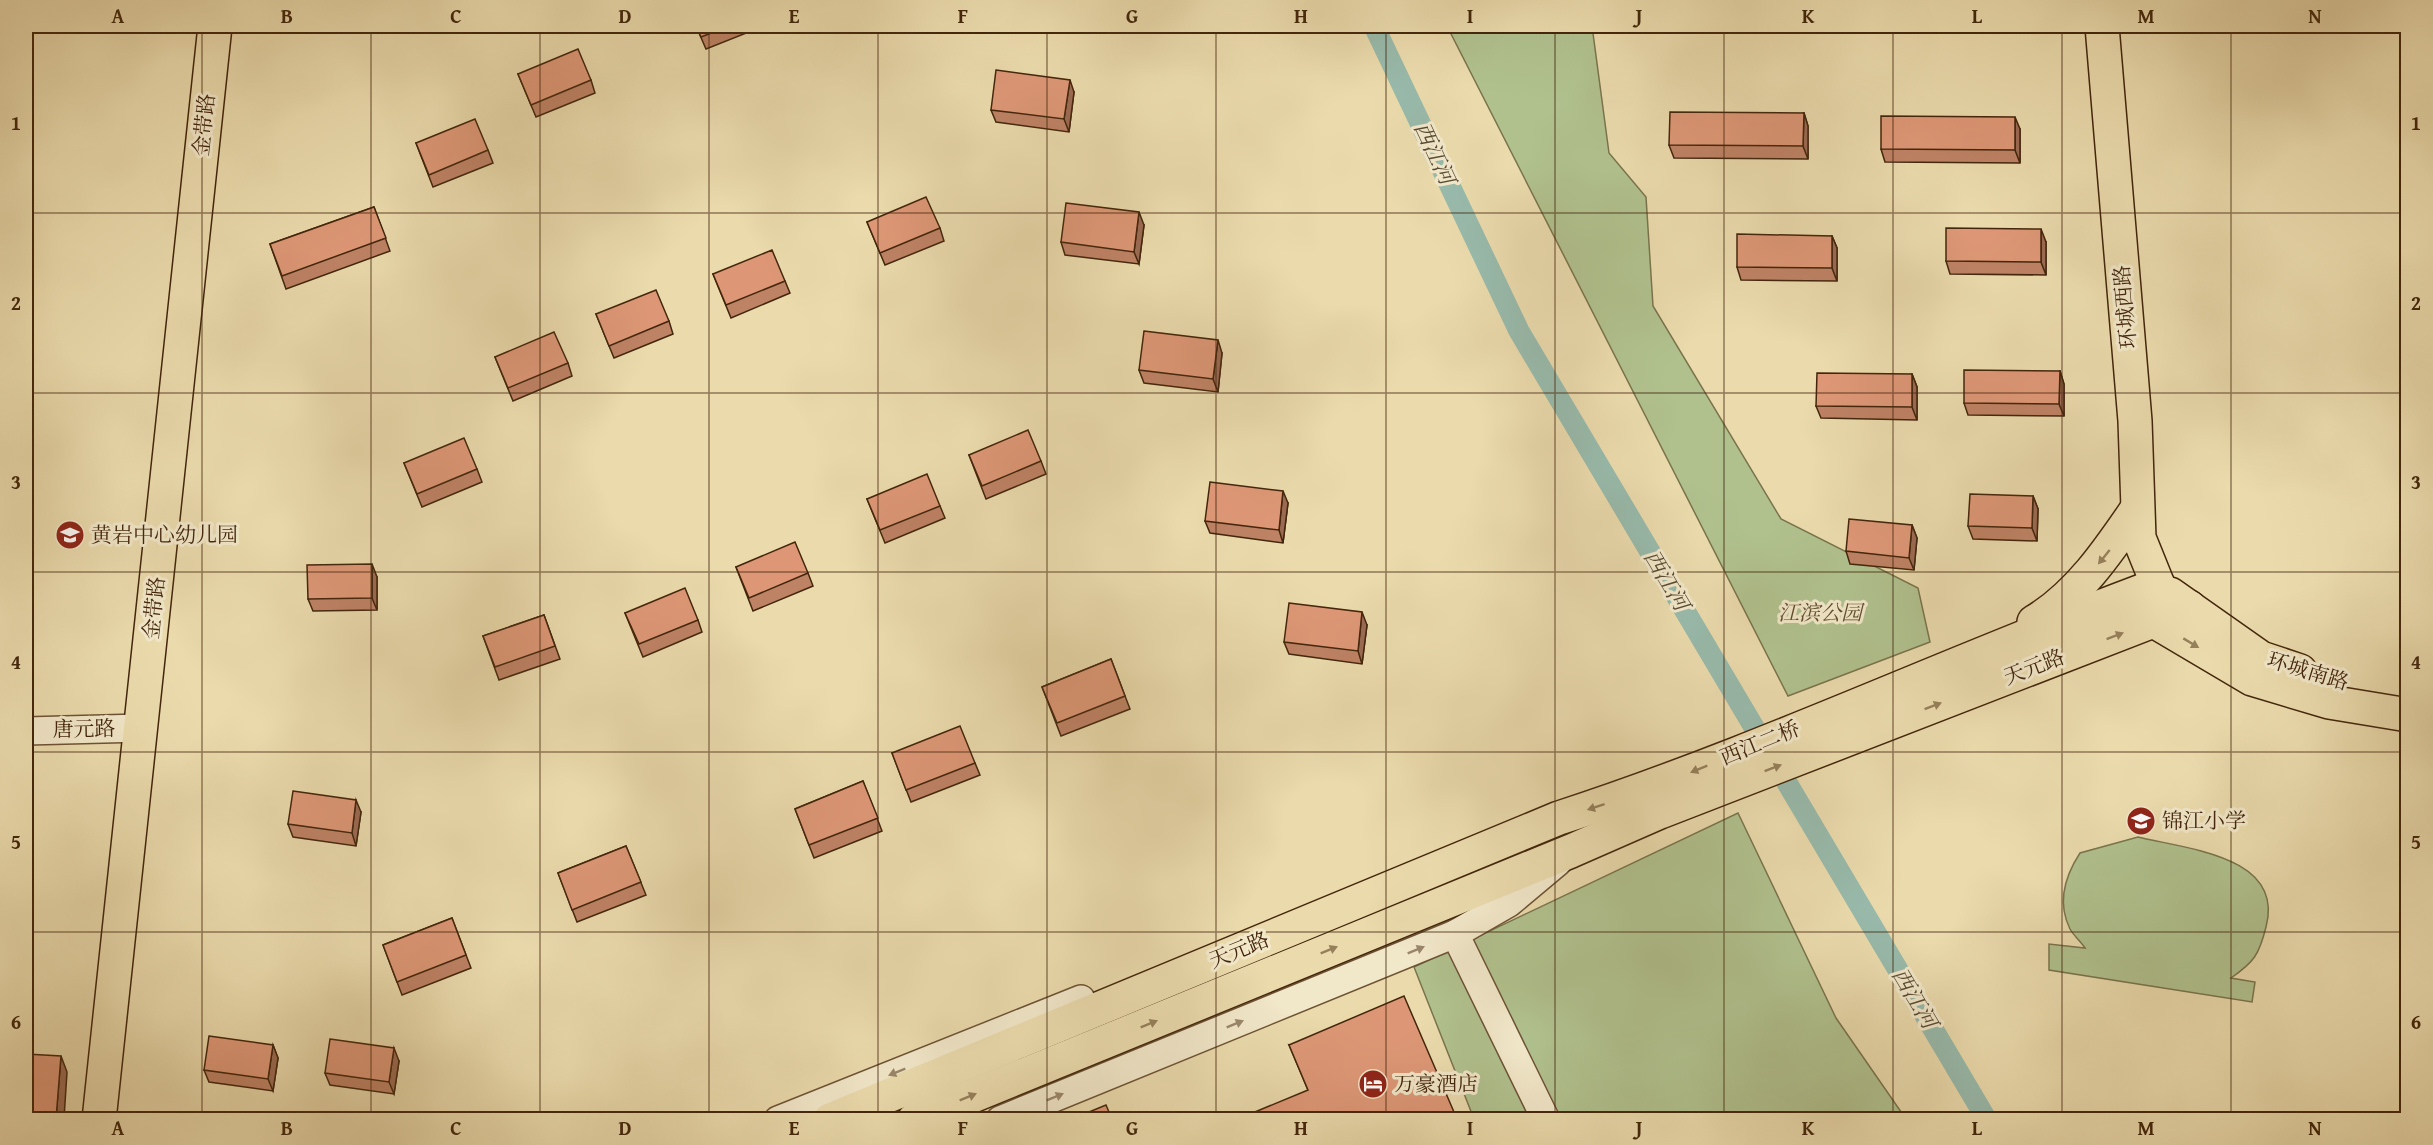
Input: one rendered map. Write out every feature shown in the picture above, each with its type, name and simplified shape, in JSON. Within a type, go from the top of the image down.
[{"type":"main road","name":"金带路","points":[[99,1119],[142,728],[214,26]]},
{"type":"main road","name":"环城西路","points":[[2102,26],[2135,421],[2139,538],[2158,585]]},
{"type":"main road","points":[[1973,657],[2047,614],[2104,559],[2137,509]]},
{"type":"main road","points":[[2158,585],[2154,621],[2252,679],[2329,702],[2408,715]]},
{"type":"main road","name":"环城南路","points":[[2158,585],[2261,658],[2331,681],[2408,694]]},
{"type":"main road","name":"天元路","points":[[1874,712],[1973,657],[2045,626],[2158,585]]},
{"type":"main road","name":"天元路","points":[[1874,712],[2154,621],[2189,607]]},
{"type":"main road","name":"西江二桥","points":[[1655,800],[1874,712]]},
{"type":"main road","name":"天元路","points":[[830,1119],[1559,818],[1655,800]]},
{"type":"main road","name":"天元路","points":[[914,1119],[1571,851],[1655,800]]},
{"type":"street","name":"唐元路","points":[[26,731],[142,728]]},
{"type":"street","points":[[778,1119],[1484,837],[1559,818]]},
{"type":"street","points":[[1000,1119],[1455,934],[1509,903],[1571,851]]},
{"type":"street","points":[[1455,934],[1546,1119]]},
{"type":"green space","name":"江滨公园","points":[[1447,26],[1592,26],[1609,153],[1646,197],[1653,306],[1781,519],[1918,588],[1930,642],[1788,696]]},
{"type":"green space","points":[[1738,813],[1836,1018],[1906,1119],[1474,1119],[1414,967]]},
{"type":"green space","points":[[2138,837],[2205,852],[2227,860],[2247,870],[2261,885],[2268,903],[2263,937],[2255,957],[2231,978],[2255,982],[2252,1002],[2049,970],[2049,944],[2085,948],[2070,929],[2063,900],[2070,871],[2080,853]]},
{"type":"building","points":[[696,26],[729,26],[701,37]]},
{"type":"building","points":[[578,49],[591,80],[531,105],[518,74]]},
{"type":"building","points":[[996,70],[1070,80],[1064,119],[991,110]]},
{"type":"building","points":[[1670,112],[1804,113],[1803,146],[1669,145]]},
{"type":"building","points":[[1881,116],[2015,117],[2015,150],[1881,149]]},
{"type":"building","points":[[475,119],[488,150],[429,175],[416,143]]},
{"type":"building","points":[[926,197],[940,228],[880,253],[867,222]]},
{"type":"building","points":[[1066,203],[1139,212],[1134,252],[1061,242]]},
{"type":"building","points":[[374,207],[386,238],[282,276],[270,244]]},
{"type":"building","points":[[1946,228],[2041,229],[2041,262],[1946,261]]},
{"type":"building","points":[[1737,234],[1832,236],[1832,268],[1737,267]]},
{"type":"building","points":[[772,250],[785,281],[726,305],[713,274]]},
{"type":"building","points":[[656,290],[669,321],[609,346],[596,314]]},
{"type":"building","points":[[1144,331],[1218,340],[1213,379],[1139,370]]},
{"type":"building","points":[[554,332],[568,363],[508,388],[495,357]]},
{"type":"building","points":[[1964,370],[2060,371],[2059,404],[1964,403]]},
{"type":"building","points":[[1817,373],[1912,374],[1912,407],[1816,406]]},
{"type":"building","points":[[1028,430],[1041,461],[982,486],[969,455]]},
{"type":"building","points":[[464,438],[477,469],[417,494],[404,463]]},
{"type":"building","points":[[927,474],[940,506],[880,530],[867,499]]},
{"type":"building","points":[[1210,482],[1283,491],[1279,530],[1205,521]]},
{"type":"building","points":[[1970,494],[2033,496],[2032,528],[1968,526]]},
{"type":"building","points":[[1849,519],[1912,525],[1909,558],[1846,551]]},
{"type":"building","points":[[795,542],[808,573],[749,598],[736,567]]},
{"type":"building","points":[[372,564],[372,598],[308,599],[307,565]]},
{"type":"building","points":[[685,588],[698,620],[639,644],[625,613]]},
{"type":"building","points":[[1289,603],[1362,612],[1358,651],[1284,642]]},
{"type":"building","points":[[544,615],[555,646],[495,667],[483,636]]},
{"type":"building","points":[[1111,659],[1125,696],[1057,723],[1042,687]]},
{"type":"building","points":[[960,726],[975,763],[906,790],[892,753]]},
{"type":"building","points":[[863,781],[878,818],[809,845],[795,809]]},
{"type":"building","points":[[293,791],[356,800],[352,833],[288,824]]},
{"type":"building","points":[[626,846],[641,882],[572,910],[558,873]]},
{"type":"building","points":[[452,918],[466,955],[397,982],[383,945]]},
{"type":"building","name":"万豪酒店","points":[[1404,996],[1457,1119],[1238,1119],[1308,1090],[1289,1045]]},
{"type":"building","points":[[209,1036],[273,1045],[268,1079],[204,1070]]},
{"type":"building","points":[[330,1039],[394,1048],[389,1082],[325,1073]]},
{"type":"building","points":[[26,1054],[61,1056],[56,1119],[26,1119]]},
{"type":"building","points":[[1106,1105],[1112,1119],[1072,1119]]},
{"type":"waterway","name":"西江河","points":[[1374,26],[1519,331],[1987,1120]]},
{"type":"place","name":"黄岩中心幼儿园","points":[[70,535]]},
{"type":"place","name":"锦江小学","points":[[2141,821]]},
{"type":"place","name":"万豪酒店","points":[[1373,1084]]}]
